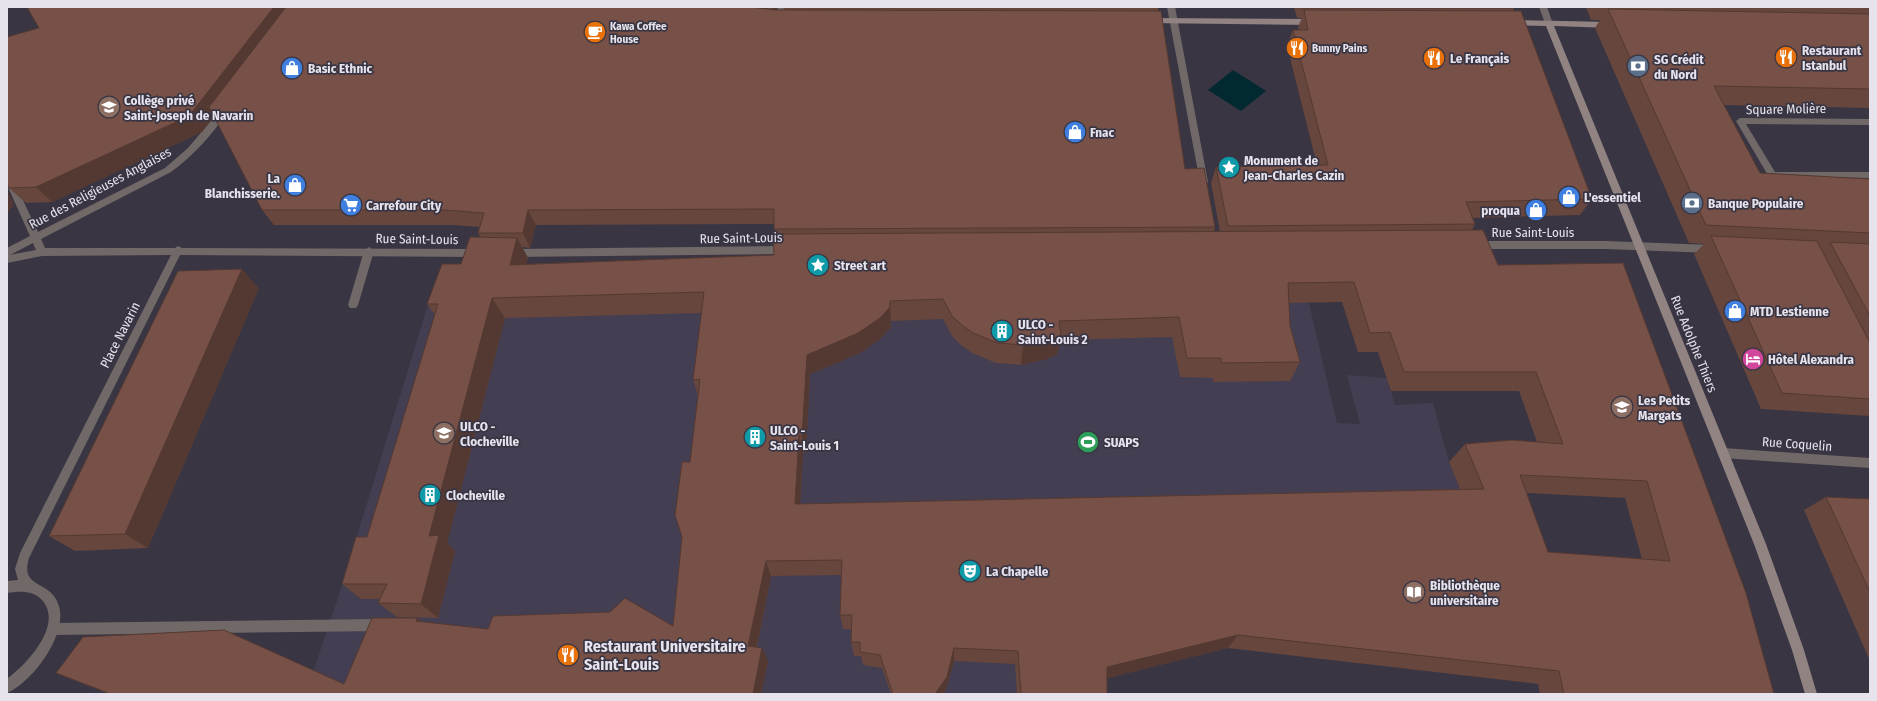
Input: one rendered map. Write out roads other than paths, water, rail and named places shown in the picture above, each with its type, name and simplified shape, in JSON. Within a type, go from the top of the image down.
[{"type":"street","points":[[779,21],[782,7]]},
{"type":"street","points":[[1171,7],[1206,192]]},
{"type":"street","name":"Rue Adolphe Thiers","points":[[1543,7],[1772,576],[1798,650],[1811,694]]},
{"type":"street","points":[[1142,21],[1319,22]]},
{"type":"street","points":[[1505,23],[1621,25]]},
{"type":"street","name":"Rue des Religieuses Anglaises","points":[[7,252],[154,178],[180,162],[199,144],[232,100]]},
{"type":"street","name":"Square Molière","points":[[1870,122],[1740,121],[1772,175],[1870,175]]},
{"type":"street","points":[[7,175],[42,252]]},
{"type":"street","name":"Rue Saint-Louis","points":[[1463,246],[1639,246],[1722,250]]},
{"type":"street","points":[[7,258],[42,252],[178,250]]},
{"type":"street","name":"Rue Saint-Louis","points":[[178,250],[495,253],[798,250]]},
{"type":"street","name":"Place Navarin","points":[[28,586],[20,571],[24,557],[178,250]]},
{"type":"street","points":[[353,305],[369,252]]},
{"type":"street","name":"Rue Coquelin","points":[[1723,453],[1870,462]]},
{"type":"street","points":[[7,587],[28,586],[41,592],[50,601],[54,614],[53,629],[40,655],[27,671],[7,687]]},
{"type":"street","points":[[53,629],[395,625]]},
{"type":"place","name":"Kawa Coffee House","points":[[595,32]]},
{"type":"place","name":"Bunny Pains","points":[[1297,48]]},
{"type":"place","name":"Restaurant Istanbul","points":[[1786,57]]},
{"type":"place","name":"Le Français","points":[[1434,58]]},
{"type":"place","name":"SG Crédit du Nord","points":[[1638,66]]},
{"type":"place","name":"Basic Ethnic","points":[[292,68]]},
{"type":"place","name":"Collège privé Saint-Joseph de Navarin","points":[[109,107]]},
{"type":"place","name":"Fnac","points":[[1075,132]]},
{"type":"place","name":"Monument de Jean-Charles Cazin","points":[[1229,167]]},
{"type":"place","name":"La Blanchisserie.","points":[[295,185]]},
{"type":"place","name":"L'essentiel","points":[[1569,197]]},
{"type":"place","name":"Banque Populaire","points":[[1692,203]]},
{"type":"place","name":"Carrefour City","points":[[351,205]]},
{"type":"place","name":"proqua","points":[[1536,210]]},
{"type":"place","name":"Street art","points":[[818,265]]},
{"type":"place","name":"MTD Lestienne","points":[[1735,311]]},
{"type":"place","name":"ULCO - Saint-Louis 2","points":[[1002,331]]},
{"type":"place","name":"Hôtel Alexandra","points":[[1753,359]]},
{"type":"place","name":"Les Petits Margats","points":[[1622,407]]},
{"type":"place","name":"ULCO - Clocheville","points":[[444,433]]},
{"type":"place","name":"ULCO - Saint-Louis 1","points":[[755,437]]},
{"type":"place","name":"SUAPS","points":[[1088,442]]},
{"type":"place","name":"Clocheville","points":[[430,495]]},
{"type":"place","name":"La Chapelle","points":[[970,571]]},
{"type":"place","name":"Bibliothèque universitaire","points":[[1414,592]]},
{"type":"place","name":"Restaurant Universitaire Saint-Louis","points":[[568,655]]}]
